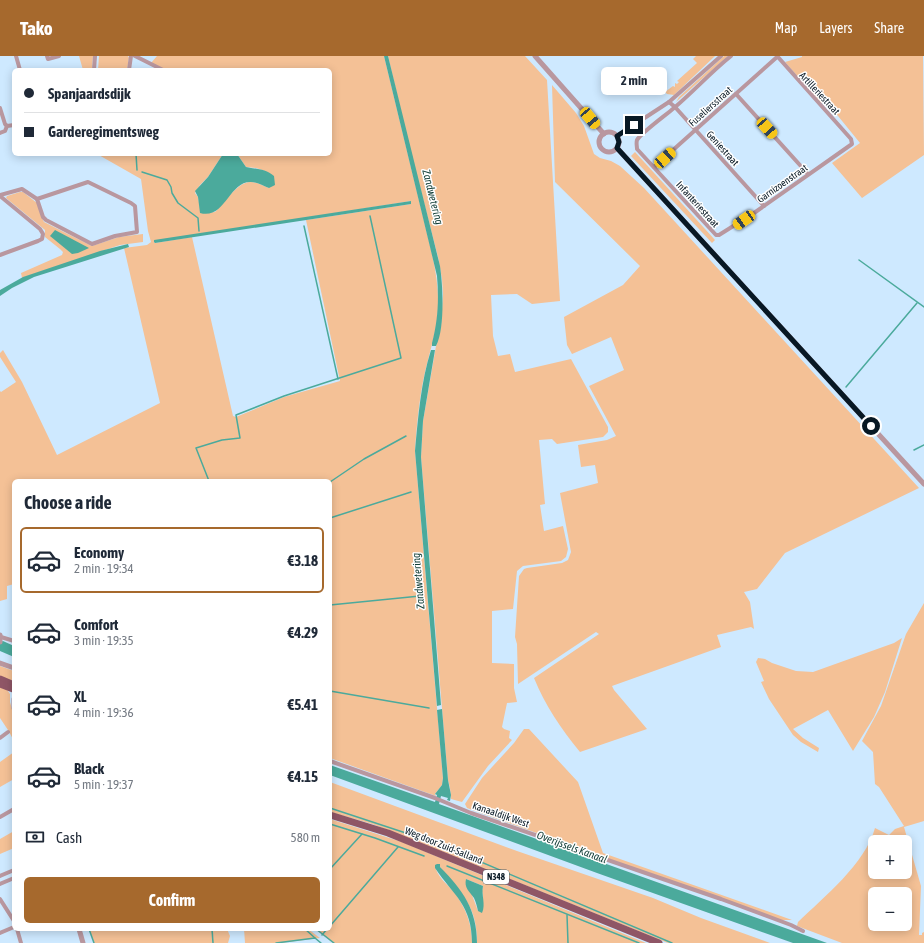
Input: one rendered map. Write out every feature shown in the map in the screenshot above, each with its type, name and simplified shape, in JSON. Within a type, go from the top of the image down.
[{"type":"main road","points":[[0,678],[12,684]]},
{"type":"main road","points":[[0,684],[12,689]]},
{"type":"main road","name":"Weg door Zuid-Salland","points":[[332,816],[388,833],[660,943]]},
{"type":"street","points":[[16,56],[19,68]]},
{"type":"street","points":[[47,56],[48,60],[59,56]]},
{"type":"street","points":[[94,68],[95,56]]},
{"type":"street","points":[[129,68],[131,56]]},
{"type":"street","points":[[135,56],[159,68]]},
{"type":"street","points":[[535,56],[604,134]]},
{"type":"street","points":[[617,136],[669,102],[721,56]]},
{"type":"street","points":[[675,107],[718,66],[731,56]]},
{"type":"street","name":"Fuseliersstraat","points":[[654,167],[777,57]]},
{"type":"street","name":"Artilleriestraat","points":[[777,57],[852,141]]},
{"type":"street","points":[[736,94],[808,174]]},
{"type":"street","name":"Geniestraat","points":[[669,102],[764,206]]},
{"type":"street","name":"Infanteriestraat","points":[[675,107],[637,140],[637,149],[716,235],[719,235]]},
{"type":"street","points":[[0,108],[7,126]]},
{"type":"street","points":[[7,126],[12,125]]},
{"type":"street","points":[[0,133],[5,131],[7,126]]},
{"type":"street","points":[[610,133],[617,136],[619,142],[617,148],[611,152],[604,150],[600,144],[600,140],[604,134],[610,133]]},
{"type":"street","name":"Garnizoenstraat","points":[[719,235],[764,206],[848,147],[852,144],[852,141]]},
{"type":"street","points":[[617,148],[924,484]]},
{"type":"street","points":[[0,196],[22,188],[37,199],[43,217],[46,220],[92,244],[115,236],[135,233],[138,230],[135,206],[88,182],[37,199]]},
{"type":"street","points":[[0,196],[40,229],[43,234],[42,239],[38,241],[0,255]]},
{"type":"street","points":[[0,639],[12,641]]},
{"type":"street","points":[[0,664],[12,667]]},
{"type":"street","points":[[0,738],[8,732]]},
{"type":"street","name":"Kanaaldijk West","points":[[332,762],[441,800],[471,813],[721,899],[791,925],[803,931]]},
{"type":"street","points":[[0,817],[12,810]]},
{"type":"street","points":[[0,876],[12,871]]},
{"type":"street","points":[[0,884],[12,879]]},
{"type":"street","points":[[0,899],[12,918]]},
{"type":"street","points":[[0,933],[12,928]]},
{"type":"street","points":[[18,931],[21,943]]},
{"type":"street","points":[[80,931],[83,943]]},
{"type":"shaded area","points":[[79,56],[93,56],[92,68],[82,68]]},
{"type":"shaded area","points":[[99,56],[128,56],[129,58],[127,68],[98,68]]},
{"type":"shaded area","points":[[157,56],[384,56],[432,254],[438,288],[437,321],[421,394],[415,451],[443,778],[442,785],[435,794],[436,796],[332,759],[332,479],[12,479],[12,585],[7,586],[7,599],[0,601],[0,391],[1,392],[16,382],[0,357],[0,353],[3,350],[22,382],[57,455],[160,403],[124,248],[147,245],[151,242],[148,231],[141,179],[101,156],[222,156],[195,193],[198,197],[201,213],[215,212],[236,189],[246,183],[256,183],[269,188],[265,171],[246,167],[238,156],[332,156],[332,68],[160,68],[151,63]],"holes":[[[411,201],[411,204],[306,220],[340,381],[284,397],[236,417],[233,416],[192,237],[154,242]]]},
{"type":"shaded area","points":[[384,56],[388,56],[440,266],[442,285],[442,318],[439,339],[436,346],[432,346],[432,343],[438,310],[437,276]]},
{"type":"shaded area","points":[[388,56],[525,56],[547,80],[560,301],[532,304],[517,294],[491,295],[493,336],[498,356],[510,354],[515,372],[571,359],[608,427],[608,432],[603,437],[557,444],[552,439],[539,440],[545,504],[540,505],[544,531],[563,526],[568,549],[566,557],[561,561],[523,566],[517,571],[513,609],[492,611],[492,663],[514,664],[514,688],[517,702],[507,703],[502,727],[510,731],[509,738],[512,740],[488,766],[462,802],[451,799],[448,780],[421,457],[423,421],[441,326],[443,294],[442,279],[438,257]]},
{"type":"shaded area","points":[[696,56],[715,56],[674,95],[667,94],[665,92],[673,86],[675,87],[675,83],[677,84],[679,82],[677,81],[697,63],[693,59]]},
{"type":"shaded area","points":[[724,56],[728,56],[676,102],[679,97]]},
{"type":"shaded area","points":[[802,56],[923,56],[924,155],[862,198],[832,163],[860,143],[825,100],[821,103],[785,62]]},
{"type":"shaded area","points":[[552,85],[576,113],[584,126],[594,154],[620,166],[644,188],[919,488],[785,553],[757,589],[744,592],[750,602],[754,629],[751,627],[717,635],[721,647],[612,686],[647,729],[580,752],[566,735],[554,716],[543,698],[534,678],[599,634],[596,632],[518,684],[517,644],[515,637],[519,576],[524,569],[527,568],[562,563],[568,560],[571,552],[560,493],[598,483],[595,465],[581,467],[578,445],[607,440],[616,436],[589,386],[624,370],[611,337],[572,354],[567,345],[564,317],[623,285],[640,266],[555,182]]},
{"type":"shaded area","points":[[635,152],[715,240],[712,243],[631,156]]},
{"type":"shaded area","points":[[222,156],[238,156],[246,167],[268,172],[274,176],[275,185],[269,188],[253,182],[244,183],[237,187],[215,211],[208,214],[200,213],[198,197],[195,191],[208,177]]},
{"type":"shaded area","points":[[23,192],[37,203],[44,222],[92,246],[119,237],[143,234],[143,242],[120,245],[22,278],[21,273],[62,255],[63,252],[45,237],[45,230],[6,198],[7,196]]},
{"type":"shaded area","points":[[411,201],[411,204],[154,242],[154,240]]},
{"type":"shaded area","points":[[55,230],[89,248],[72,254],[50,236]]},
{"type":"shaded area","points":[[128,244],[129,247],[34,277],[0,296],[0,290],[23,277],[100,251]]},
{"type":"shaded area","points":[[431,350],[435,350],[423,421],[421,457],[441,705],[437,706],[415,451],[422,387]]},
{"type":"shaded area","points":[[924,603],[924,821],[904,827],[906,835],[889,835],[895,829],[904,826],[879,787],[875,784],[873,752],[862,741],[881,706],[906,634]]},
{"type":"shaded area","points":[[902,638],[885,692],[874,717],[853,751],[828,710],[793,729],[803,738],[819,748],[818,752],[801,742],[793,735],[769,699],[761,682],[764,681],[756,662],[758,658],[765,659],[772,663],[796,671],[813,672],[894,643]]},
{"type":"shaded area","points":[[3,641],[12,645],[12,656],[0,651],[0,642]]},
{"type":"shaded area","points":[[0,666],[12,670],[12,680],[0,677]]},
{"type":"shaded area","points":[[0,686],[6,688],[10,694],[12,709],[12,737],[0,718]]},
{"type":"shaded area","points":[[442,709],[448,780],[451,795],[450,801],[447,800],[448,798],[441,796],[439,804],[827,943],[793,943],[332,776],[332,766],[435,802],[437,795],[435,794],[442,785],[443,778],[437,710]]},
{"type":"shaded area","points":[[524,729],[529,729],[578,782],[603,853],[792,920],[780,920],[467,808],[465,804],[482,778],[514,743]]},
{"type":"shaded area","points":[[12,753],[12,780],[0,787],[0,762]]},
{"type":"shaded area","points":[[332,783],[517,851],[653,898],[701,918],[770,943],[668,943],[372,824],[332,813]]},
{"type":"shaded area","points":[[332,820],[402,842],[646,943],[477,943],[475,921],[468,904],[440,867],[435,865],[440,877],[455,893],[465,911],[470,923],[472,943],[333,943],[318,931],[332,931]],"holes":[[[466,879],[483,886],[483,897],[478,911]]]},
{"type":"shaded area","points":[[875,828],[889,835],[872,835]]},
{"type":"shaded area","points":[[12,832],[12,849],[0,854],[0,839]]},
{"type":"shaded area","points":[[868,844],[868,879],[912,879],[912,855],[921,886],[919,935],[922,935],[924,932],[924,943],[842,943],[797,926],[798,922],[831,891],[853,867]]},
{"type":"shaded area","points":[[440,864],[440,867],[462,892],[467,901],[474,920],[477,943],[472,943],[469,919],[461,902],[435,868],[435,865]]},
{"type":"shaded area","points":[[466,879],[483,886],[484,906],[482,913],[478,911],[474,898],[466,887]]},
{"type":"shaded area","points":[[90,931],[228,931],[230,936],[228,943],[94,943]]},
{"type":"shaded area","points":[[244,931],[311,931],[320,938],[280,943],[245,943]]},
{"type":"waterway","points":[[136,156],[137,170]]},
{"type":"waterway","points":[[142,172],[167,180],[178,203],[198,218],[199,231]]},
{"type":"waterway","points":[[208,479],[196,448],[222,440],[240,438],[236,415],[284,396],[401,358],[370,216]]},
{"type":"waterway","points":[[304,226],[338,379]]},
{"type":"waterway","points":[[859,260],[924,307]]},
{"type":"waterway","points":[[846,387],[917,303]]},
{"type":"waterway","points":[[332,481],[364,459],[406,436]]},
{"type":"waterway","points":[[914,450],[924,445]]},
{"type":"waterway","points":[[332,517],[411,492]]},
{"type":"waterway","name":"Zandwetering","points":[[332,605],[420,596]]},
{"type":"waterway","points":[[332,691],[429,708]]},
{"type":"waterway","points":[[332,809],[427,840]]},
{"type":"waterway","points":[[332,825],[375,838],[424,856]]},
{"type":"waterway","points":[[332,867],[362,834]]},
{"type":"waterway","points":[[332,924],[398,847]]},
{"type":"waterway","points":[[448,848],[672,943]]},
{"type":"waterway","points":[[447,866],[639,943]]},
{"type":"waterway","points":[[567,915],[568,943]]},
{"type":"waterway","points":[[90,931],[94,943]]},
{"type":"waterway","points":[[212,931],[213,943]]},
{"type":"waterway","points":[[307,931],[315,938]]},
{"type":"waterway","points":[[319,931],[334,943]]},
{"type":"waterway","points":[[322,935],[325,931]]},
{"type":"waterway","points":[[276,943],[315,938],[321,943]]},
{"type":"route","points":[[634,125],[617,136],[619,145],[617,148],[871,426]]},
{"type":"water label","name":"Overijssels Kanaal","points":[[572,847]]}]
